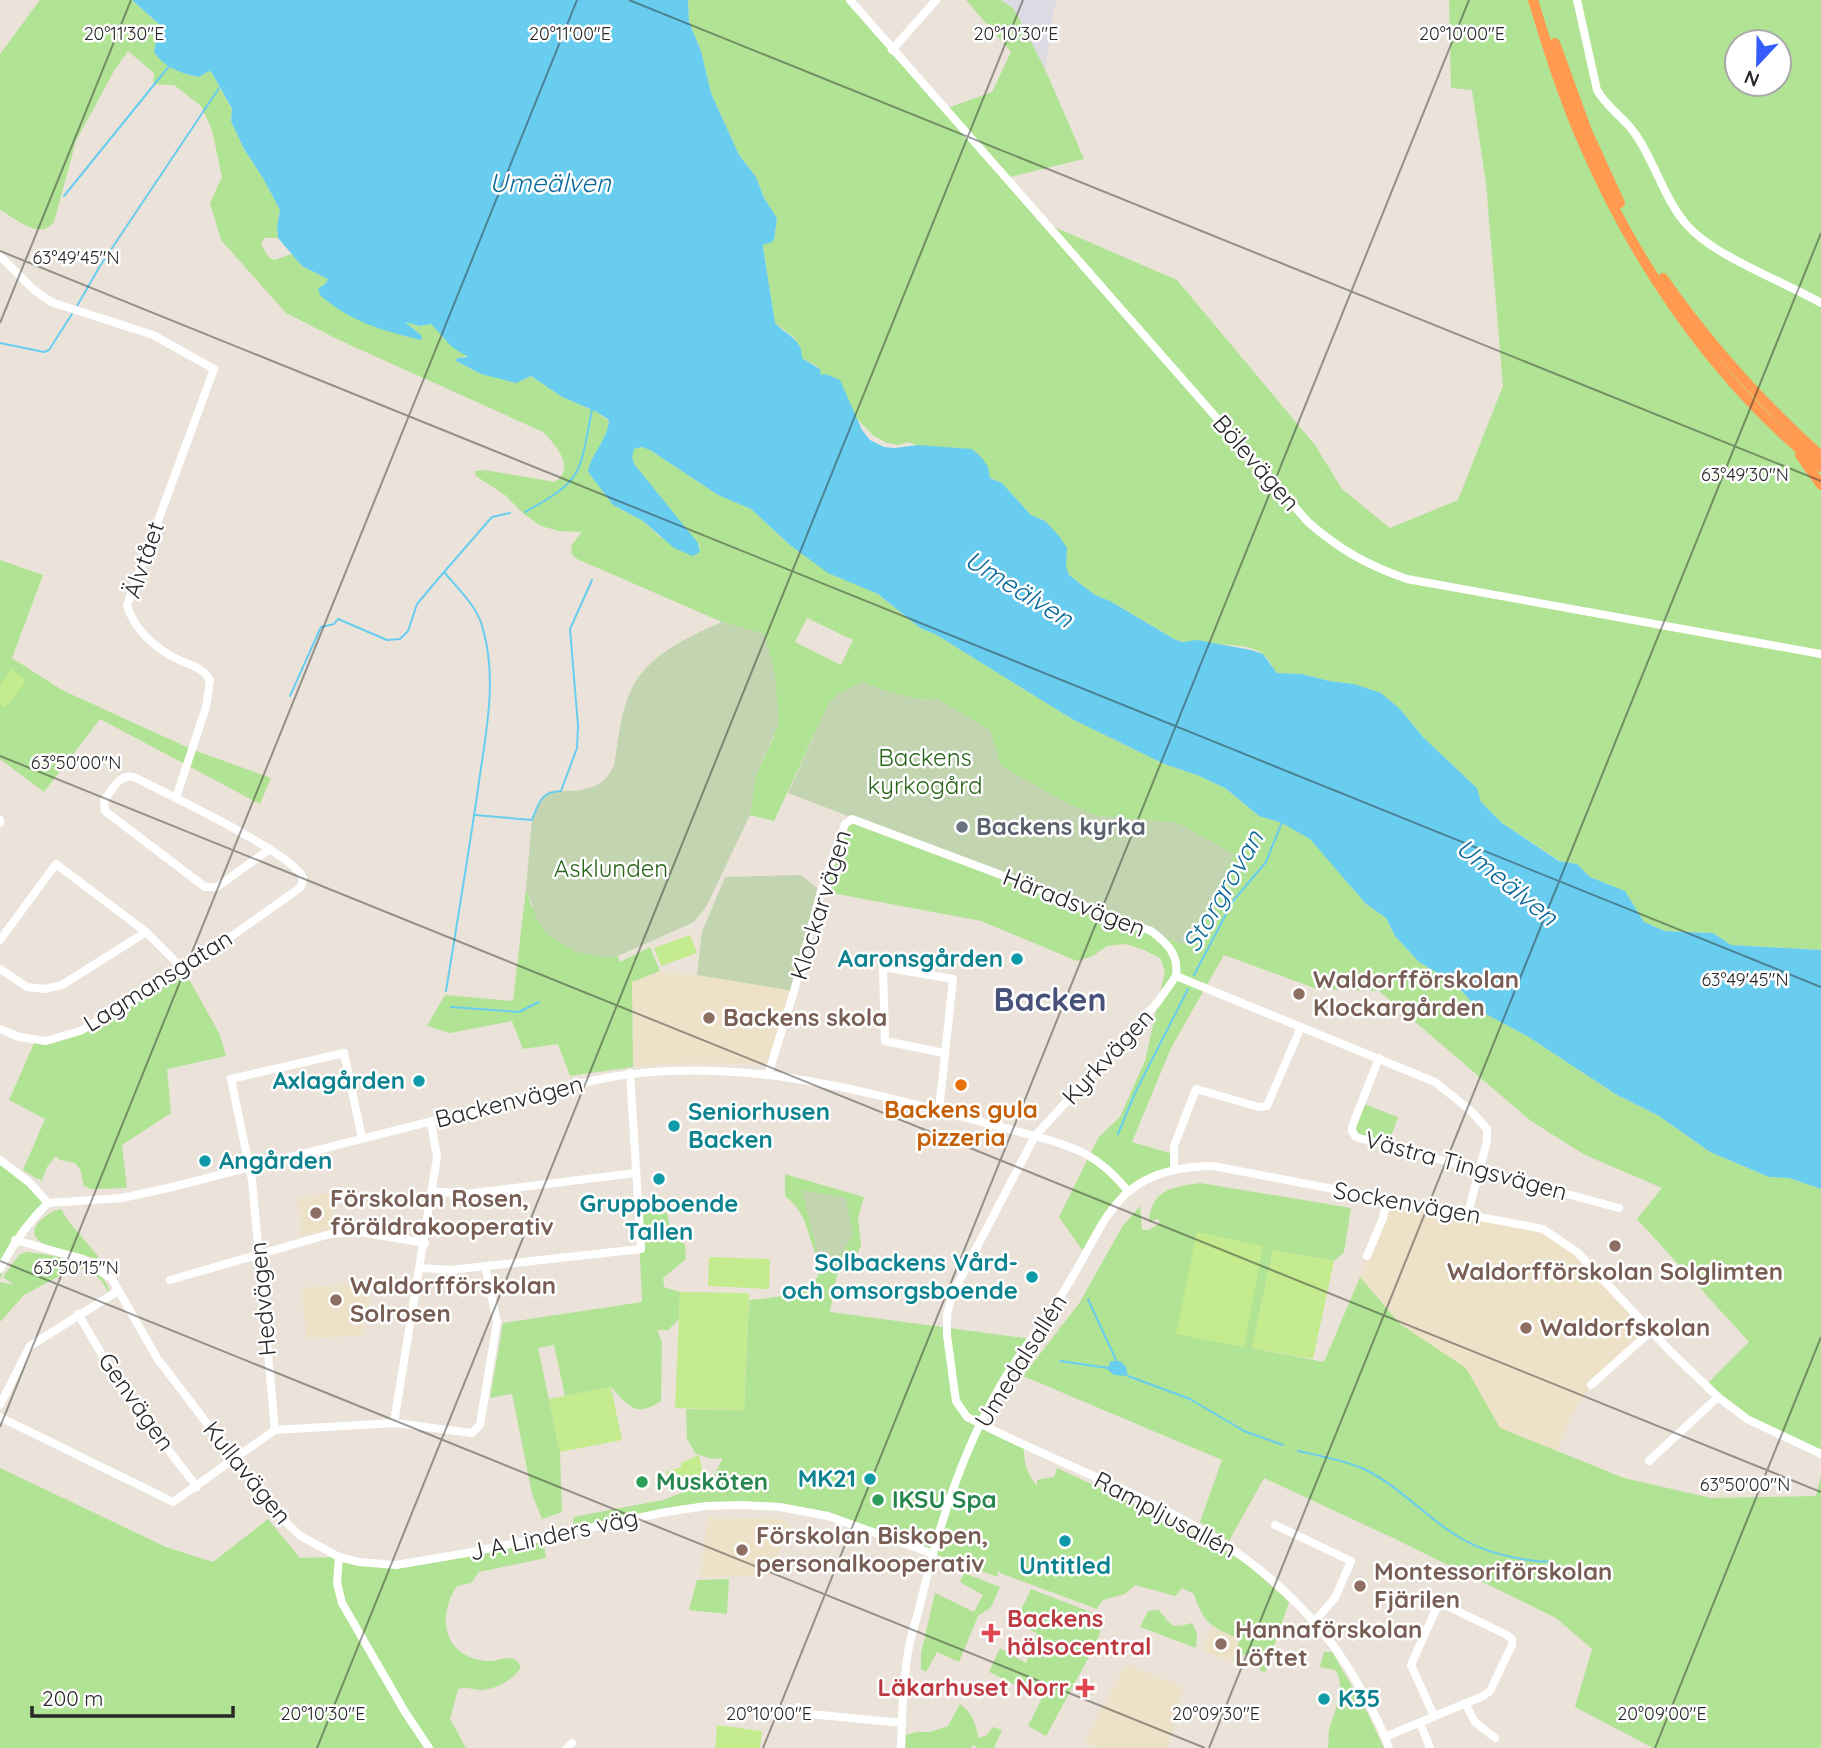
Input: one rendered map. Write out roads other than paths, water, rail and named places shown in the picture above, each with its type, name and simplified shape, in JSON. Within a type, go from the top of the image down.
[{"type":"highway","points":[[1532,0],[1583,144],[1631,239],[1696,337],[1780,432],[1821,485]]},
{"type":"highway","points":[[1540,0],[1571,91],[1603,169],[1638,238],[1699,327],[1755,393],[1821,456]]},
{"type":"highway","points":[[1780,432],[1821,467]]},
{"type":"street","name":"Bölevägen","points":[[850,0],[1308,522],[1346,553],[1365,564],[1407,579],[1821,654]]},
{"type":"street","points":[[892,50],[936,0]]},
{"type":"street","points":[[1577,0],[1597,90],[1604,102],[1635,133],[1665,192],[1686,224],[1716,248],[1821,303]]},
{"type":"street","name":"Älvtået","points":[[0,256],[33,289],[51,302],[153,335],[214,369],[127,605],[135,624],[151,641],[174,657],[201,669],[210,680],[206,707],[176,798]]},
{"type":"street","points":[[129,775],[270,849],[216,887],[209,888],[108,815],[103,808],[104,801],[120,780],[129,775]]},
{"type":"street","name":"Häradsvägen","points":[[852,818],[1151,931],[1167,942],[1173,952],[1176,976]]},
{"type":"street","name":"Klockarvägen","points":[[768,1074],[821,891],[842,830],[852,818]]},
{"type":"street","name":"Lagmansgatan","points":[[0,1029],[35,1041],[59,1038],[80,1031],[184,970],[297,890],[303,883],[299,871],[270,849]]},
{"type":"street","points":[[0,940],[56,864],[146,932],[184,970]]},
{"type":"street","points":[[0,969],[27,987],[44,989],[62,985],[146,932]]},
{"type":"street","points":[[939,1110],[953,979],[883,967],[885,1041],[944,1053]]},
{"type":"street","points":[[1176,976],[1436,1082],[1485,1125],[1488,1135],[1468,1213]]},
{"type":"street","name":"Kyrkvägen","points":[[1035,1136],[1157,1003],[1176,976]]},
{"type":"street","points":[[1174,1168],[1176,1137],[1196,1089],[1259,1107],[1267,1106],[1301,1027]]},
{"type":"street","name":"Hedvägen","points":[[275,1430],[251,1167],[232,1079],[344,1053],[362,1138]]},
{"type":"street","name":"Västra Tingsvägen","points":[[1379,1058],[1352,1127],[1353,1134],[1619,1208]]},
{"type":"street","name":"Backenvägen","points":[[48,1203],[122,1198],[630,1073],[699,1071],[768,1074],[814,1080],[1067,1144],[1111,1170],[1128,1191]]},
{"type":"street","points":[[421,1268],[444,1270],[641,1249],[630,1073]]},
{"type":"street","points":[[394,1423],[438,1154],[431,1122]]},
{"type":"street","points":[[980,1424],[967,1417],[956,1401],[947,1336],[947,1314],[953,1293],[969,1260],[1035,1136]]},
{"type":"street","points":[[0,1160],[30,1183],[48,1203],[30,1220],[15,1240],[0,1269]]},
{"type":"street","name":"Sockenvägen","points":[[1128,1191],[1154,1175],[1174,1168],[1213,1167],[1534,1226],[1555,1235],[1588,1263],[1693,1375],[1718,1397],[1747,1419],[1821,1454]]},
{"type":"street","points":[[433,1191],[465,1194],[635,1173]]},
{"type":"street","name":"Umedalsallén","points":[[901,1748],[910,1643],[945,1508],[980,1424],[1008,1373],[1070,1283],[1098,1230],[1128,1191]]},
{"type":"street","points":[[1367,1256],[1387,1199]]},
{"type":"street","points":[[170,1280],[330,1234],[351,1232],[425,1242]]},
{"type":"street","name":"Kullavägen","points":[[15,1240],[83,1259],[112,1279],[157,1358],[270,1506],[288,1526],[315,1545],[339,1557]]},
{"type":"street","points":[[0,1418],[169,1502],[177,1502],[275,1430],[394,1423],[467,1433],[478,1429],[497,1322],[485,1266]]},
{"type":"street","points":[[0,1405],[30,1346],[118,1291]]},
{"type":"street","name":"Genvägen","points":[[78,1314],[125,1394],[197,1487]]},
{"type":"street","points":[[1591,1384],[1651,1331]]},
{"type":"street","points":[[1649,1461],[1718,1397]]},
{"type":"street","name":"Rampljusallén","points":[[980,1424],[1140,1497],[1208,1532],[1274,1580],[1315,1621],[1336,1649],[1355,1679],[1389,1748]]},
{"type":"street","name":"J A Linders väg","points":[[339,1557],[375,1564],[406,1564],[666,1512],[706,1506],[742,1505],[780,1507],[828,1516],[932,1553]]},
{"type":"street","points":[[1275,1525],[1351,1561],[1335,1598],[1315,1621]]},
{"type":"street","points":[[339,1557],[337,1583],[342,1603],[391,1690],[429,1748]]},
{"type":"street","points":[[1385,1737],[1420,1723],[1490,1691],[1512,1645],[1512,1639],[1447,1606],[1436,1609],[1411,1665],[1434,1716]]},
{"type":"street","points":[[1465,1703],[1475,1722],[1495,1738]]},
{"type":"street","points":[[797,1707],[810,1714],[902,1723]]},
{"type":"street","points":[[1420,1723],[1430,1748]]},
{"type":"water","name":"Umeälven","points":[[132,0],[688,0],[689,22],[701,51],[711,93],[739,155],[756,177],[764,198],[777,218],[774,240],[763,247],[775,323],[797,342],[802,358],[820,369],[821,375],[826,374],[840,380],[862,430],[870,440],[884,447],[895,448],[917,445],[972,449],[988,467],[990,478],[1002,483],[1031,515],[1045,521],[1059,536],[1067,548],[1066,567],[1069,575],[1095,595],[1174,639],[1182,642],[1197,640],[1251,650],[1263,654],[1277,673],[1302,674],[1354,684],[1381,693],[1477,788],[1481,802],[1502,823],[1559,861],[1577,864],[1590,877],[1625,891],[1644,922],[1665,931],[1713,933],[1731,945],[1821,950],[1821,1189],[1789,1178],[1769,1177],[1710,1152],[1659,1116],[1617,1095],[1527,1036],[1478,1010],[1457,985],[1419,962],[1395,936],[1386,918],[1365,903],[1310,839],[1282,823],[1259,816],[1225,788],[1164,764],[1072,719],[935,634],[920,628],[878,594],[828,573],[790,545],[751,509],[718,495],[650,450],[641,447],[634,449],[632,458],[635,465],[698,543],[700,552],[693,556],[674,548],[643,521],[613,505],[588,472],[606,434],[609,420],[562,397],[531,376],[516,383],[481,374],[456,361],[457,358],[468,357],[452,347],[431,324],[420,326],[405,322],[422,336],[421,340],[407,337],[355,318],[320,295],[318,289],[328,279],[302,266],[278,238],[280,210],[244,149],[231,121],[232,109],[212,73],[209,71],[199,77],[193,76],[163,62],[154,52],[159,24]]},
{"type":"water","points":[[1111,1361],[1120,1361],[1126,1367],[1128,1376],[1114,1375],[1107,1369]]},
{"type":"waterway","points":[[64,196],[170,65]]},
{"type":"waterway","points":[[77,306],[100,266],[219,88]]},
{"type":"waterway","points":[[0,343],[44,352],[49,350],[72,314]]},
{"type":"waterway","points":[[525,512],[559,491],[576,473],[581,462],[592,410]]},
{"type":"waterway","points":[[290,696],[321,627],[334,624],[338,619],[387,640],[400,639],[408,631],[417,604],[492,517],[510,513]]},
{"type":"waterway","points":[[444,572],[477,613],[483,629],[490,669],[484,749],[446,991]]},
{"type":"waterway","points":[[475,815],[532,820],[544,796],[561,791],[577,748],[578,726],[570,629],[592,580]]},
{"type":"waterway","name":"Storgrovan","points":[[1194,975],[1233,901],[1266,862],[1282,822]]},
{"type":"waterway","name":"Storgrovan","points":[[1118,1134],[1135,1093],[1188,989]]},
{"type":"waterway","points":[[451,1007],[519,1012],[539,1002]]},
{"type":"waterway","points":[[1088,1299],[1116,1360]]},
{"type":"waterway","points":[[1060,1361],[1108,1368]]},
{"type":"waterway","points":[[1128,1376],[1190,1399],[1244,1431],[1283,1445]]},
{"type":"waterway","points":[[1298,1451],[1364,1469],[1387,1483],[1451,1532],[1474,1545],[1526,1560],[1552,1562]]},
{"type":"place","name":"Backens kyrka","points":[[962,827]]},
{"type":"place","name":"Aaronsgården","points":[[1017,959]]},
{"type":"place","name":"Waldorfförskolan Klockargården","points":[[1299,994]]},
{"type":"place","name":"Backens skola","points":[[709,1018]]},
{"type":"place","name":"Axlagården","points":[[419,1081]]},
{"type":"place","name":"Backens gula pizzeria","points":[[961,1085]]},
{"type":"place","name":"Seniorhusen Backen","points":[[674,1126]]},
{"type":"place","name":"Angården","points":[[205,1161]]},
{"type":"place","name":"Gruppboende Tallen","points":[[659,1179]]},
{"type":"place","name":"Förskolan Rosen, föräldrakooperativ","points":[[316,1213]]},
{"type":"place","name":"Waldorfförskolan Solglimten","points":[[1615,1246]]},
{"type":"place","name":"Solbackens Vård- och omsorgsboende","points":[[1032,1277]]},
{"type":"place","name":"Waldorfförskolan Solrosen","points":[[336,1300]]},
{"type":"place","name":"Waldorfskolan","points":[[1526,1328]]},
{"type":"place","name":"MK21","points":[[870,1479]]},
{"type":"place","name":"Musköten","points":[[642,1482]]},
{"type":"place","name":"IKSU Spa","points":[[878,1500]]},
{"type":"place","name":"Untitled","points":[[1065,1541]]},
{"type":"place","name":"Förskolan Biskopen, personalkooperativ","points":[[742,1550]]},
{"type":"place","name":"Montessoriförskolan Fjärilen","points":[[1360,1586]]},
{"type":"place","name":"Backens hälsocentral","points":[[991,1633]]},
{"type":"place","name":"Hannaförskolan Löftet","points":[[1221,1644]]},
{"type":"place","name":"Läkarhuset Norr","points":[[1085,1688]]},
{"type":"place","name":"K35","points":[[1324,1699]]},
{"type":"district","name":"Backen","points":[[1050,1000]]},
{"type":"park label","name":"Backens kyrkogård","points":[[925,772]]},
{"type":"park label","name":"Asklunden","points":[[611,869]]}]
